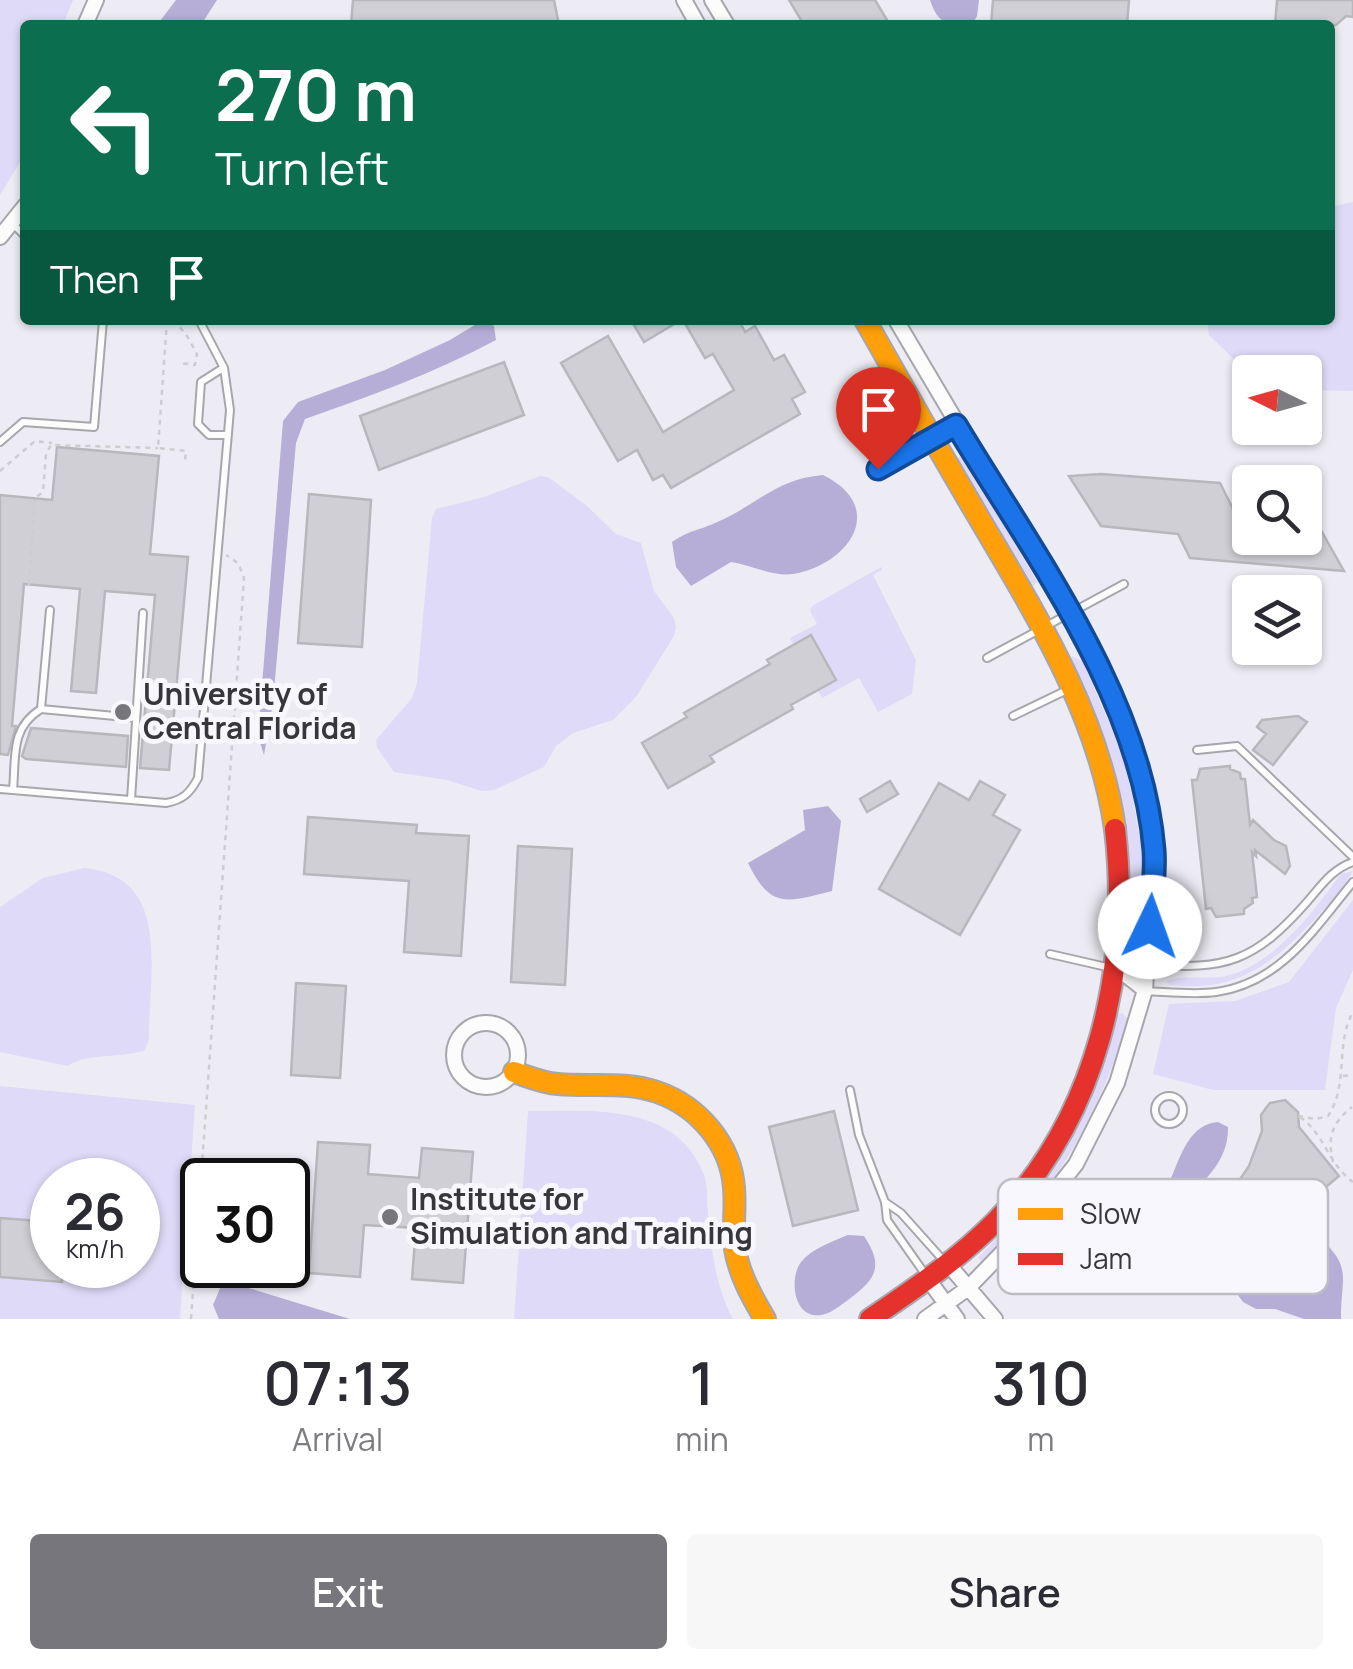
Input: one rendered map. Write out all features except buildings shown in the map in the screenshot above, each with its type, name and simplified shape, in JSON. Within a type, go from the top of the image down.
[{"type":"street","points":[[0,236],[20,213]]},
{"type":"street","points":[[868,325],[1043,627],[1073,688],[1107,777],[1121,878],[1118,969],[1102,1046],[1060,1133],[1029,1179]]},
{"type":"street","points":[[899,325],[1092,651],[1136,750],[1154,852],[1144,990],[1117,1083],[1076,1164],[1064,1179]]},
{"type":"street","points":[[1118,969],[1148,964]]},
{"type":"street","points":[[1118,969],[1144,990]]},
{"type":"street","points":[[481,1024],[501,1026],[510,1033],[518,1052],[514,1072],[494,1087],[472,1084],[456,1068],[458,1039],[481,1024]]},
{"type":"street","points":[[514,1072],[544,1082],[635,1087],[657,1092],[685,1106],[708,1124],[732,1173],[735,1250],[746,1286],[765,1319]]},
{"type":"street","points":[[870,1319],[948,1264],[998,1216]]},
{"type":"street","points":[[926,1319],[968,1288],[998,1257]]},
{"type":"street","points":[[948,1264],[995,1319]]},
{"type":"street","points":[[928,1280],[957,1319]]},
{"type":"lane","points":[[12,223],[20,231]]},
{"type":"lane","points":[[0,442],[24,422],[94,427],[103,325]]},
{"type":"lane","points":[[0,790],[178,801],[191,792],[198,778],[230,410],[224,368],[202,325]]},
{"type":"lane","points":[[224,368],[202,382],[198,424],[203,432],[228,435]]},
{"type":"lane","points":[[878,469],[956,425]]},
{"type":"lane","points":[[987,658],[1124,584]]},
{"type":"lane","points":[[42,710],[50,610]]},
{"type":"lane","points":[[131,800],[142,613]]},
{"type":"lane","points":[[1013,716],[1073,688]]},
{"type":"lane","points":[[13,790],[19,728],[26,719],[42,710],[136,718]]},
{"type":"lane","points":[[1148,964],[1203,965],[1248,955],[1279,934],[1337,868],[1353,859],[1237,746],[1197,750]]},
{"type":"lane","points":[[1144,990],[1215,992],[1262,977],[1294,954],[1353,882]]},
{"type":"lane","points":[[1050,954],[1118,969]]},
{"type":"lane","points":[[850,1090],[859,1135],[885,1202],[887,1220],[928,1280]]},
{"type":"lane","points":[[1168,1096],[1177,1098],[1183,1106],[1182,1116],[1171,1125],[1162,1123],[1156,1116],[1157,1103],[1168,1096]]},
{"type":"lane","points":[[885,1202],[948,1264]]},
{"type":"path","points":[[158,448],[170,325]]},
{"type":"path","points":[[176,325],[197,354],[195,365],[180,363]]},
{"type":"path","points":[[0,471],[35,441],[186,450],[185,461]]},
{"type":"path","points":[[29,585],[35,498],[43,492],[46,454],[54,443]]},
{"type":"path","points":[[191,1319],[244,578],[238,563],[218,552]]},
{"type":"path","points":[[1353,1012],[1348,1024],[1340,1094],[1328,1116],[1298,1116],[1315,1127],[1334,1163],[1353,1182]]},
{"type":"path","points":[[1342,1076],[1353,1075]]},
{"type":"path","points":[[1334,1163],[1330,1146],[1334,1124],[1352,1107]]},
{"type":"path","points":[[1328,1116],[1334,1124]]},
{"type":"shaded area","points":[[0,0],[73,0],[65,20],[20,20],[20,162],[0,195]]},
{"type":"shaded area","points":[[176,0],[217,0],[204,20],[161,20]]},
{"type":"shaded area","points":[[930,0],[979,0],[975,20],[944,20],[936,14]]},
{"type":"shaded area","points":[[1353,202],[1353,391],[1322,390],[1322,355],[1232,357],[1209,335],[1208,325],[1335,325],[1335,206]]},
{"type":"shaded area","points":[[475,325],[494,326],[496,340],[402,383],[305,419],[296,443],[273,702],[264,755],[258,736],[283,421],[298,402],[385,370]]},
{"type":"shaded area","points":[[956,459],[966,459],[1037,582],[1031,589],[956,466]]},
{"type":"shaded area","points":[[823,475],[843,488],[854,503],[857,518],[854,533],[831,559],[793,574],[731,562],[691,586],[676,567],[672,542],[678,538],[729,516],[779,487]]},
{"type":"shaded area","points":[[540,476],[548,477],[587,506],[616,534],[641,543],[654,591],[674,618],[674,636],[636,697],[613,720],[573,733],[556,746],[544,767],[494,790],[482,791],[447,780],[394,772],[377,748],[376,740],[412,698],[417,683],[436,509],[484,497]]},
{"type":"shaded area","points":[[881,567],[873,575],[916,660],[912,694],[878,712],[859,678],[822,698],[790,638],[817,624],[810,611],[812,606]]},
{"type":"shaded area","points":[[1072,656],[1083,662],[1122,753],[1142,850],[1143,928],[1139,934],[1128,928],[1129,859],[1117,792],[1108,759],[1069,663]]},
{"type":"shaded area","points":[[828,806],[841,821],[832,891],[782,899],[764,889],[748,863],[805,830],[803,810]]},
{"type":"shaded area","points":[[84,868],[113,875],[132,889],[144,909],[152,959],[149,1039],[145,1050],[85,1059],[68,1066],[0,1052],[0,907],[43,878]]},
{"type":"shaded area","points":[[1353,871],[1335,897],[1298,936],[1250,972],[1214,985],[1170,985],[1166,981],[1222,977],[1264,958],[1293,934],[1341,874]]},
{"type":"shaded area","points":[[1353,900],[1353,970],[1336,1008],[1325,1090],[1213,1090],[1153,1074],[1169,1004],[1235,1001],[1289,982]]},
{"type":"shaded area","points":[[1122,1013],[1128,1019],[1089,1120],[1053,1179],[1040,1179],[1056,1156],[1116,1015]]},
{"type":"shaded area","points":[[0,1086],[195,1105],[191,1158],[180,1158],[180,1319],[0,1319]]},
{"type":"shaded area","points":[[528,1111],[630,1116],[674,1134],[691,1151],[705,1179],[715,1268],[733,1319],[514,1319]]},
{"type":"shaded area","points":[[1218,1122],[1228,1127],[1217,1164],[1205,1179],[1171,1179],[1189,1141],[1206,1125]]},
{"type":"shaded area","points":[[848,1235],[864,1236],[870,1247],[875,1265],[870,1279],[839,1307],[824,1314],[804,1311],[795,1287],[801,1262]]},
{"type":"shaded area","points":[[998,1237],[998,1244],[982,1261],[978,1258]]},
{"type":"shaded area","points":[[1328,1246],[1341,1264],[1341,1319],[1304,1319],[1275,1309],[1256,1309],[1237,1294],[1328,1294]]},
{"type":"shaded area","points":[[220,1288],[249,1288],[350,1319],[219,1319],[213,1305]]},
{"type":"traffic: slow","points":[[868,325],[1062,667],[1095,746],[1115,829]]},
{"type":"traffic: slow","points":[[514,1072],[552,1083],[645,1089],[672,1098],[699,1117],[719,1142],[732,1172],[737,1258],[765,1319]]},
{"type":"traffic: jam","points":[[1032,1179],[1060,1135],[1100,1038],[1118,935],[1115,829]]},
{"type":"traffic: jam","points":[[870,1319],[936,1273],[998,1219]]},
{"type":"place","name":"University of Central Florida","points":[[123,712]]},
{"type":"place","name":"Institute for Simulation and Training","points":[[390,1217]]},
{"type":"route","points":[[878,469],[956,425],[1092,651],[1136,750],[1154,852],[1150,927]]}]
